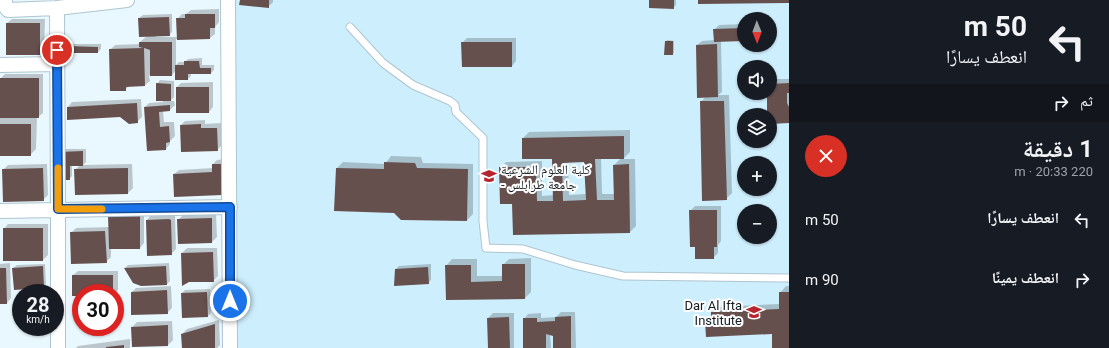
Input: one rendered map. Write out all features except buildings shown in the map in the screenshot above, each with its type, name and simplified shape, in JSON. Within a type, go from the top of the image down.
[{"type":"street","points":[[5,0],[4,6],[8,10],[57,8],[127,0]]},
{"type":"street","points":[[228,0],[230,348]]},
{"type":"street","points":[[57,8],[58,348]]},
{"type":"street","points":[[0,65],[57,64]]},
{"type":"street","points":[[0,210],[230,207]]},
{"type":"lane","points":[[350,27],[383,63],[413,85],[450,101],[455,105],[456,112],[483,138],[483,221],[486,248],[522,249],[575,265],[623,276],[789,278]]},
{"type":"shaded area","name":"كلية العلوم الشرعية - جامعة طرابلس","points":[[232,0],[789,0],[789,348],[234,348]]},
{"type":"slow traffic","points":[[58,168],[58,209],[102,209]]},
{"type":"place","name":"كلية العلوم الشرعية - جامعة طرابلس","points":[[489,176]]},
{"type":"place","name":"Dar Al Ifta Institute","points":[[754,312]]},
{"type":"route","points":[[57,50],[58,209],[230,207],[230,301]]}]
